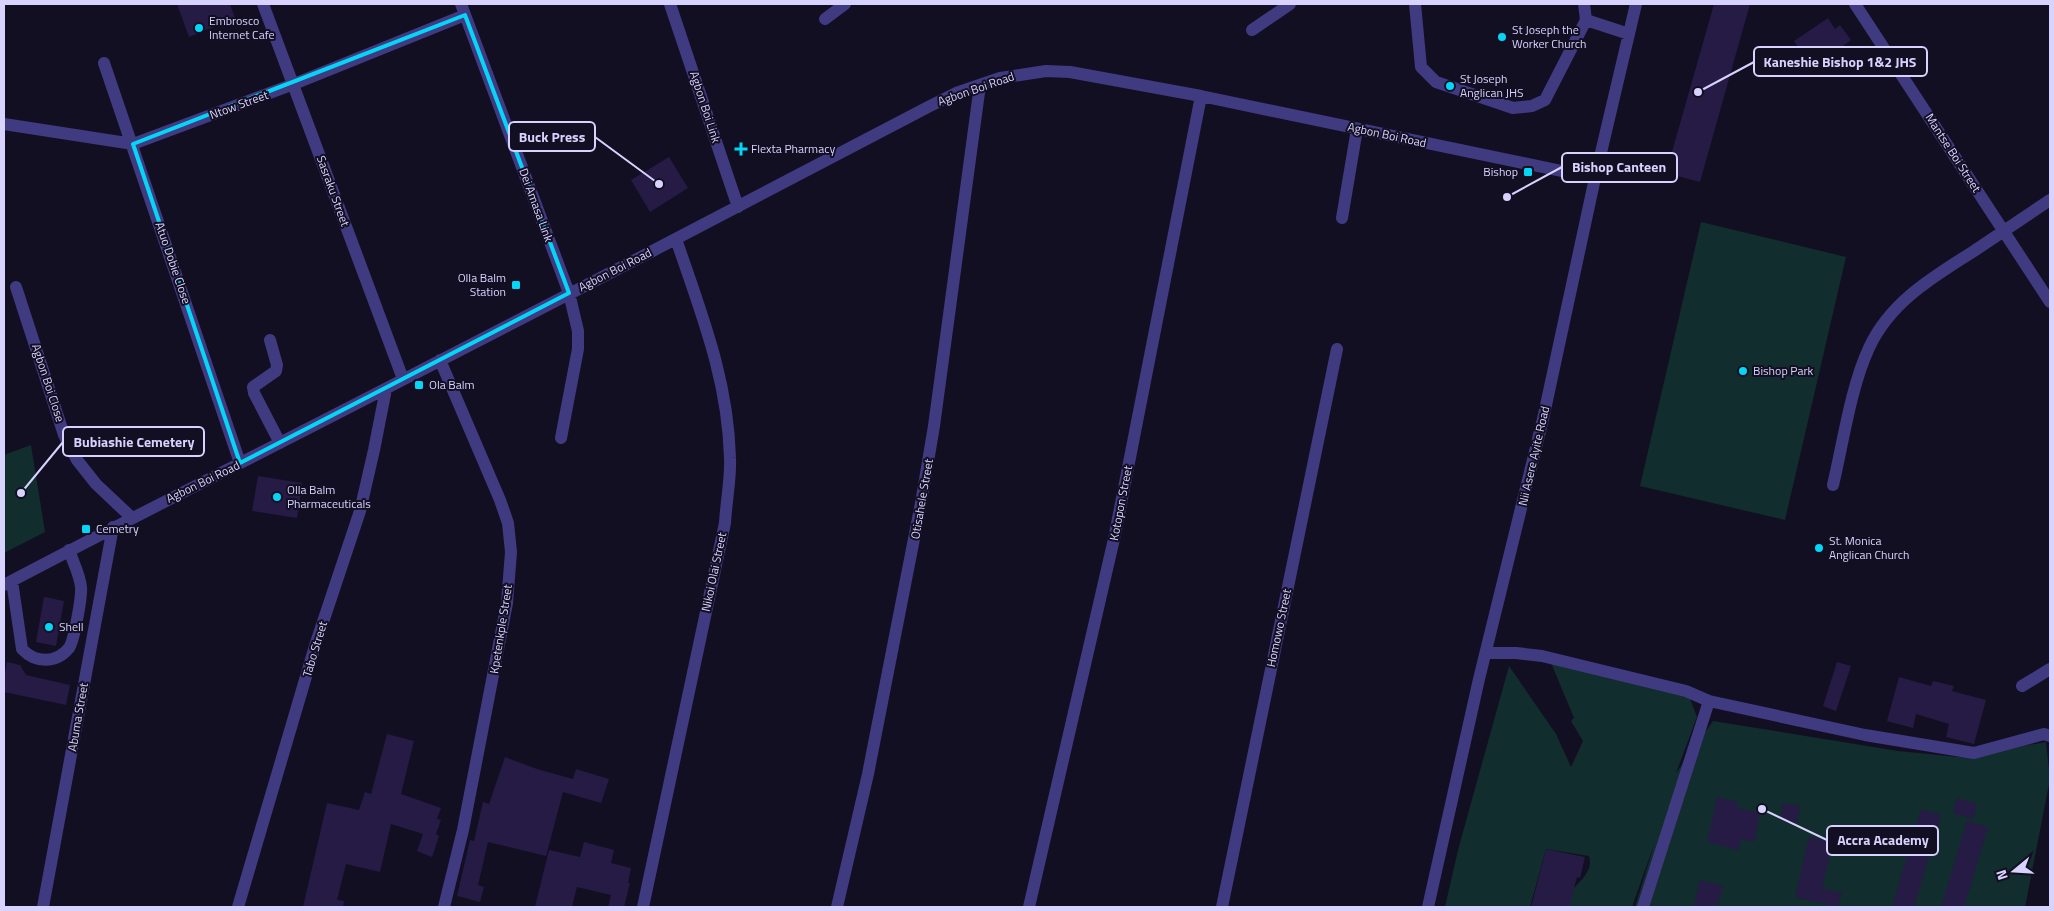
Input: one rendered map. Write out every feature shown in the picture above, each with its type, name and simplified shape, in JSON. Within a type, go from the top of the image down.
[{"type":"street","name":"Sasraku Street","points":[[263,4],[408,377]]},
{"type":"street","points":[[825,19],[845,4]]},
{"type":"street","points":[[1252,30],[1290,4]]},
{"type":"street","points":[[1415,4],[1421,67],[1428,75],[1436,82],[1513,108],[1532,106],[1545,100],[1586,20],[1584,4]]},
{"type":"street","name":"Nii Asere Ayite Road","points":[[1428,907],[1486,653],[1543,419],[1594,178],[1636,4]]},
{"type":"street","name":"Mantse Boi Street","points":[[1855,4],[2050,302]]},
{"type":"street","name":"Agbon Boi Link","points":[[673,5],[738,207]]},
{"type":"street","name":"Ntow Street","points":[[4,124],[133,144],[294,84],[463,10]]},
{"type":"street","name":"Dei Amasa Link","points":[[463,10],[569,293],[578,331],[578,348],[561,438]]},
{"type":"street","points":[[1586,20],[1629,34]]},
{"type":"street","name":"Atuo Dobie Close","points":[[104,63],[240,463]]},
{"type":"street","name":"Agbon Boi Road","points":[[8,583],[131,517],[386,389],[930,106],[980,85],[1021,74],[1046,71],[1062,72],[1201,96],[1594,178]]},
{"type":"street","name":"Otisahele Street","points":[[837,907],[868,774],[921,503],[934,426],[980,85]]},
{"type":"street","name":"Kotopon Street","points":[[1029,907],[1114,539],[1201,96]]},
{"type":"street","points":[[1342,218],[1357,128]]},
{"type":"street","points":[[1834,485],[1858,380],[1868,349],[1894,310],[1922,284],[2050,200]]},
{"type":"street","name":"Nikoi Olai Street","points":[[643,907],[724,523],[730,461],[729,429],[714,349],[676,239]]},
{"type":"street","name":"Agbon Boi Close","points":[[16,287],[64,435],[77,460],[96,484],[131,517]]},
{"type":"street","points":[[270,340],[277,365],[276,371],[253,387],[254,393],[280,443]]},
{"type":"street","name":"Homowo Street","points":[[1222,907],[1337,349]]},
{"type":"street","name":"Kpetenkple Street","points":[[440,360],[500,500],[508,523],[511,552],[504,629],[463,830],[444,907]]},
{"type":"street","name":"Tabo Street","points":[[238,907],[315,646],[360,510],[386,389]]},
{"type":"street","name":"Abuma Street","points":[[43,907],[113,528]]},
{"type":"street","points":[[8,583],[22,649],[28,655],[39,660],[55,658],[69,647],[78,614],[81,587],[69,550]]},
{"type":"street","points":[[1486,653],[1516,653],[1542,656],[1686,691],[1709,700],[1866,735],[1974,754],[2044,734],[2050,736]]},
{"type":"street","points":[[2022,686],[2050,669]]},
{"type":"street","points":[[1643,907],[1709,700]]},
{"type":"highlighted area","points":[[465,15],[569,293],[240,463],[133,144]]},
{"type":"green space","name":"Bishop Park","points":[[1701,222],[1846,257],[1785,520],[1640,486]]},
{"type":"green space","points":[[31,445],[45,532],[4,553],[4,455]]},
{"type":"green space","points":[[1549,658],[1689,696],[1697,717],[1676,773],[1713,721],[1898,751],[1958,757],[2046,742],[2050,779],[2025,907],[1635,907],[1655,842],[1632,907],[1562,907],[1570,893],[1587,872],[1590,862],[1589,856],[1546,849],[1530,907],[1445,907],[1458,850],[1509,666],[1556,734],[1571,767],[1583,741],[1571,721],[1574,718]]},
{"type":"building","name":"Embrosco Internet Cafe","points":[[177,4],[230,4],[235,18],[189,37]]},
{"type":"building","points":[[1714,4],[1750,4],[1700,182],[1666,173]]},
{"type":"building","points":[[1828,18],[1835,29],[1840,25],[1851,40],[1843,46],[1852,59],[1840,66],[1836,61],[1816,74],[1794,41]]},
{"type":"building","points":[[669,157],[688,188],[650,212],[631,180]]},
{"type":"building","name":"Olla Balm Pharmaceuticals","points":[[258,476],[302,483],[297,518],[252,511]]},
{"type":"building","points":[[44,597],[64,601],[56,646],[36,642]]},
{"type":"building","points":[[7,662],[20,665],[26,675],[70,685],[66,705],[4,692]]},
{"type":"building","points":[[1837,662],[1851,666],[1836,711],[1823,706]]},
{"type":"building","points":[[1899,677],[1931,686],[1933,681],[1954,686],[1952,691],[1986,700],[1974,744],[1946,737],[1949,724],[1916,714],[1913,728],[1887,721]]},
{"type":"building","points":[[387,734],[414,741],[401,794],[441,808],[437,819],[441,820],[436,834],[439,836],[432,857],[417,851],[423,834],[391,824],[380,872],[346,864],[337,900],[344,901],[343,907],[303,907],[327,803],[359,810],[365,792],[371,794]]},
{"type":"building","points":[[505,757],[537,769],[573,779],[576,769],[609,779],[601,803],[563,792],[546,856],[488,842],[478,885],[484,887],[480,902],[457,896],[470,840],[474,841],[483,802],[489,804]]},
{"type":"building","points":[[1717,797],[1738,802],[1737,808],[1760,813],[1754,842],[1741,839],[1738,850],[1707,842]]},
{"type":"building","points":[[1957,798],[1977,804],[1973,819],[1953,813]]},
{"type":"building","points":[[1783,803],[1800,806],[1797,823],[1780,820]]},
{"type":"building","points":[[1921,809],[1941,815],[1914,907],[1892,907]]},
{"type":"building","points":[[1967,821],[1988,827],[1964,907],[1941,907]]},
{"type":"building","points":[[1809,837],[1833,842],[1822,888],[1842,893],[1838,907],[1795,897]]},
{"type":"building","points":[[584,842],[614,850],[611,863],[631,868],[628,883],[630,883],[624,907],[608,907],[611,895],[577,887],[572,907],[535,907],[549,850],[580,857]]},
{"type":"building","points":[[1546,849],[1585,857],[1580,878],[1577,877],[1569,907],[1531,907]]},
{"type":"building","points":[[1700,880],[1723,886],[1718,905],[1713,904],[1713,907],[1694,905]]},
{"type":"place","name":"Embrosco Internet Cafe","points":[[199,28]]},
{"type":"place","name":"St Joseph the Worker Church","points":[[1502,37]]},
{"type":"place","name":"St Joseph Anglican JHS","points":[[1450,86]]},
{"type":"place","name":"Kaneshie Bishop 1&2 JHS","points":[[1698,92]]},
{"type":"place","name":"Flexta Pharmacy","points":[[741,149]]},
{"type":"place","name":"Bishop","points":[[1528,172]]},
{"type":"place","name":"Buck Press","points":[[659,184]]},
{"type":"place","name":"Bishop Canteen","points":[[1507,197]]},
{"type":"place","name":"Olla Balm Station","points":[[516,285]]},
{"type":"place","name":"Bishop Park","points":[[1743,371]]},
{"type":"place","name":"Ola Balm","points":[[419,385]]},
{"type":"place","name":"Bubiashie Cemetery","points":[[21,493]]},
{"type":"place","name":"Olla Balm Pharmaceuticals","points":[[277,497]]},
{"type":"place","name":"Cemetry","points":[[86,529]]},
{"type":"place","name":"St. Monica Anglican Church","points":[[1819,548]]},
{"type":"place","name":"Shell","points":[[49,627]]},
{"type":"place","name":"Accra Academy","points":[[1762,809]]}]
